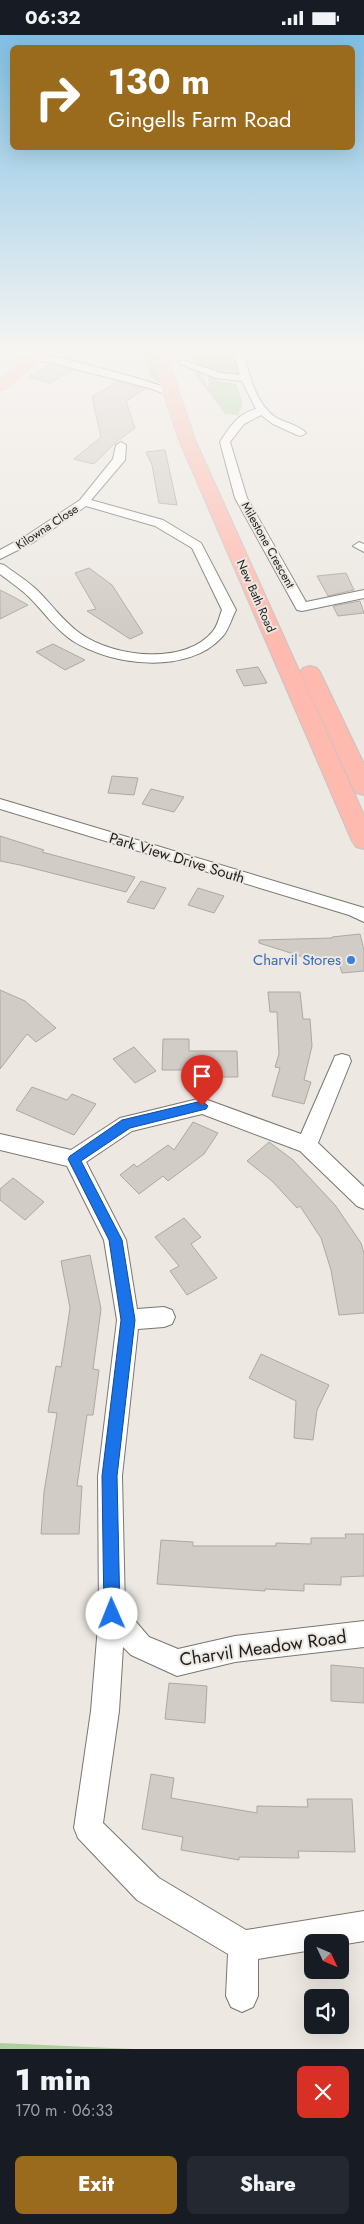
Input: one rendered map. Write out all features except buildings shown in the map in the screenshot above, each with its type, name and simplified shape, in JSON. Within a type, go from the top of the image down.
[{"type":"main road","name":"New Bath Road","points":[[188,441],[364,841]]},
{"type":"main road","name":"New Bath Road","points":[[206,441],[290,629]]},
{"type":"main road","points":[[302,654],[364,788]]},
{"type":"street","name":"Milestone Crescent","points":[[226,441],[241,497],[302,607],[364,594]]},
{"type":"street","name":"Kilowna Close","points":[[0,555],[30,539],[84,503],[119,460],[121,445]]},
{"type":"street","points":[[0,569],[27,589],[76,637],[102,652],[135,659],[173,657],[205,646],[218,634],[228,610],[197,546],[159,523],[84,503]]},
{"type":"street","name":"Park View Drive South","points":[[0,804],[361,912]]},
{"type":"street","points":[[306,1145],[342,1061]]},
{"type":"street","points":[[0,1142],[74,1159],[127,1123],[202,1106],[306,1145],[364,1200]]},
{"type":"street","points":[[74,1159],[115,1240],[128,1320],[110,1476],[112,1614],[105,1711],[88,1828],[148,1889],[244,1946],[364,1926]]},
{"type":"street","points":[[128,1320],[164,1317]]},
{"type":"street","name":"Charvil Meadow Road","points":[[112,1614],[140,1646],[178,1663],[235,1649],[364,1634]]},
{"type":"street","points":[[242,1996],[244,1946]]},
{"type":"green space","points":[[0,2043],[133,2049],[0,2049]]},
{"type":"place","name":"Charvil Stores","points":[[351,960]]},
{"type":"route","points":[[112,1614],[110,1476],[128,1320],[115,1240],[74,1159],[127,1123],[202,1106]]}]
